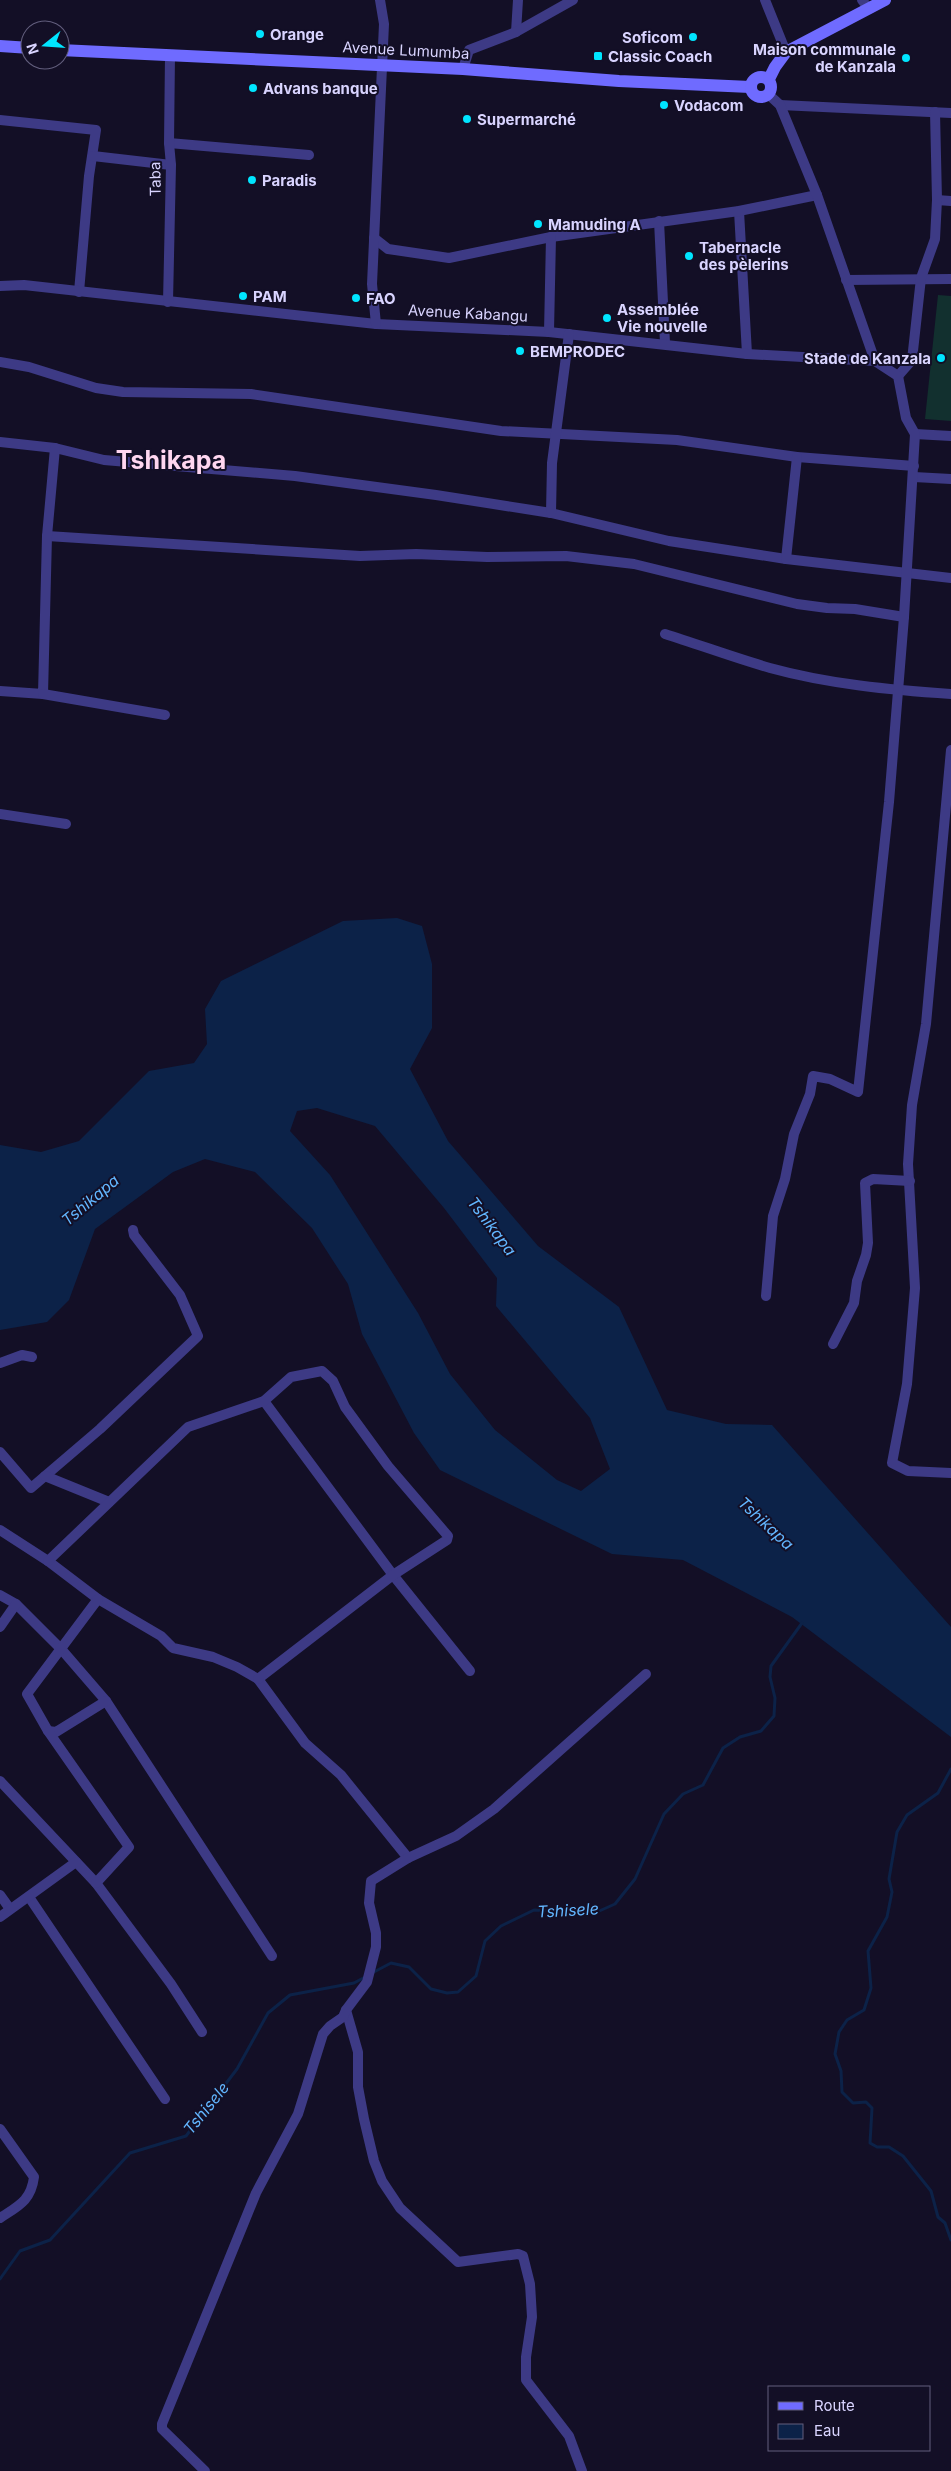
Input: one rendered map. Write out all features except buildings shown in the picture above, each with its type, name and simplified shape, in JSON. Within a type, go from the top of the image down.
[{"type":"main road","points":[[769,80],[759,77],[754,79],[750,87],[755,96],[764,97],[768,94],[770,89],[769,80],[775,67],[786,52],[868,3],[885,0]]},
{"type":"main road","points":[[0,46],[20,47]]},
{"type":"main road","name":"Avenue Lumumba","points":[[70,50],[463,69],[619,81],[750,87]]},
{"type":"street","points":[[376,324],[372,284],[384,24],[380,0]]},
{"type":"street","points":[[516,32],[518,0]]},
{"type":"street","points":[[463,69],[468,50],[516,32],[573,0]]},
{"type":"street","points":[[764,0],[786,52]]},
{"type":"street","name":"Taba","points":[[168,302],[171,165],[168,143],[170,55]]},
{"type":"street","points":[[766,1296],[773,1216],[785,1179],[794,1134],[810,1094],[813,1076],[830,1079],[858,1092],[880,895],[898,691],[914,477],[915,434],[906,418],[898,376],[875,360],[817,195],[780,105],[768,94]]},
{"type":"street","points":[[780,105],[951,113]]},
{"type":"street","points":[[898,376],[912,360],[921,278],[935,239],[937,200],[935,112]]},
{"type":"street","points":[[0,120],[96,130],[94,156],[89,176],[79,292]]},
{"type":"street","points":[[168,143],[309,154]]},
{"type":"street","points":[[94,156],[171,165]]},
{"type":"street","points":[[374,238],[388,248],[449,258],[551,237],[739,211],[817,195]]},
{"type":"street","points":[[937,200],[951,200]]},
{"type":"street","points":[[739,211],[747,354]]},
{"type":"street","points":[[659,221],[665,343]]},
{"type":"street","points":[[550,332],[551,237]]},
{"type":"street","points":[[846,280],[951,279]]},
{"type":"street","name":"Avenue Kabangu","points":[[0,286],[24,284],[79,292],[376,324],[550,332],[665,343],[747,354],[875,360]]},
{"type":"street","points":[[551,513],[552,463],[569,334]]},
{"type":"street","points":[[0,362],[29,367],[96,388],[123,392],[251,394],[501,431],[677,440],[796,457],[914,466]]},
{"type":"street","points":[[915,434],[951,436]]},
{"type":"street","points":[[0,442],[55,448],[104,460],[296,476],[551,513],[669,541],[786,559],[951,578]]},
{"type":"street","points":[[43,694],[47,536],[55,448]]},
{"type":"street","points":[[786,559],[796,457]]},
{"type":"street","points":[[914,477],[951,479]]},
{"type":"street","points":[[47,536],[360,556],[416,554],[487,557],[566,556],[634,564],[797,604],[855,609],[904,617]]},
{"type":"street","points":[[665,634],[768,667],[898,691],[951,694]]},
{"type":"street","points":[[0,690],[43,694],[166,715]]},
{"type":"street","points":[[951,750],[946,842],[926,1024],[912,1105],[908,1164],[915,1288],[907,1384],[892,1463],[908,1471],[951,1473]]},
{"type":"street","points":[[0,814],[66,824]]},
{"type":"street","points":[[833,1344],[854,1303],[857,1281],[863,1268],[868,1243],[865,1183],[873,1179],[910,1181]]},
{"type":"street","points":[[0,1452],[31,1488],[100,1429],[198,1336],[180,1295],[134,1235],[133,1230]]},
{"type":"street","points":[[0,1363],[22,1355],[32,1357]]},
{"type":"street","points":[[48,1561],[188,1426],[264,1400],[291,1377],[322,1371],[333,1381],[352,1418],[396,1478],[447,1534],[446,1540],[393,1575],[258,1679]]},
{"type":"street","points":[[264,1400],[393,1575],[470,1671]]},
{"type":"street","points":[[45,1476],[109,1502]]},
{"type":"street","points":[[0,1530],[48,1561],[98,1599],[161,1636],[173,1648],[213,1657],[237,1667],[258,1679],[305,1743],[341,1776],[408,1858]]},
{"type":"street","points":[[0,1595],[16,1604],[62,1650],[106,1701],[272,1956]]},
{"type":"street","points":[[96,1883],[129,1847],[48,1732],[26,1694],[62,1650],[98,1599]]},
{"type":"street","points":[[0,1627],[16,1604]]},
{"type":"street","points":[[205,2471],[162,2429],[162,2424],[256,2193],[298,2114],[323,2034],[330,2026],[343,2017],[367,1982],[376,1947],[376,1933],[369,1902],[369,1886],[371,1881],[408,1858],[456,1836],[494,1809],[646,1674]]},
{"type":"street","points":[[48,1732],[56,1732],[106,1701]]},
{"type":"street","points":[[0,1781],[96,1883],[171,1984],[202,2032]]},
{"type":"street","points":[[0,1917],[76,1862]]},
{"type":"street","points":[[0,1895],[10,1909]]},
{"type":"street","points":[[28,1897],[165,2100]]},
{"type":"street","points":[[346,2010],[358,2052],[358,2087],[364,2119],[374,2161],[382,2181],[400,2208],[458,2262],[509,2255],[523,2256],[530,2284],[532,2317],[526,2357],[526,2380],[569,2436],[582,2471]]},
{"type":"street","points":[[0,2129],[34,2178],[33,2186],[25,2202],[0,2218]]},
{"type":"green space","name":"Stade de Kanzala","points":[[938,295],[951,296],[951,421],[925,419]]},
{"type":"water","points":[[397,918],[422,926],[432,964],[432,1028],[410,1069],[448,1141],[538,1246],[619,1307],[667,1410],[726,1424],[772,1425],[951,1627],[951,1737],[792,1617],[683,1560],[612,1554],[440,1470],[414,1433],[362,1334],[348,1284],[312,1228],[255,1172],[205,1159],[173,1172],[95,1229],[69,1300],[47,1322],[0,1330],[0,1145],[41,1152],[79,1141],[149,1071],[194,1063],[207,1044],[205,1009],[221,981],[343,921]],"holes":[[[317,1108],[375,1126],[444,1208],[497,1278],[496,1306],[590,1418],[610,1469],[581,1491],[557,1480],[495,1430],[450,1374],[418,1313],[330,1175],[290,1131],[297,1111]]]},
{"type":"waterway","name":"Tshisele","points":[[372,1973],[391,1963],[409,1967],[431,1989],[447,1993],[458,1992],[476,1976],[485,1941],[501,1926],[534,1910],[597,1912],[615,1904],[635,1879],[664,1814],[683,1794],[703,1785],[723,1748],[740,1737],[761,1731],[774,1716],[775,1698],[770,1677],[771,1666],[802,1623]]},
{"type":"waterway","points":[[951,1769],[938,1793],[907,1815],[897,1832],[889,1879],[892,1892],[887,1917],[868,1951],[871,1988],[864,2010],[847,2020],[839,2032],[835,2054],[841,2071],[842,2092],[853,2103],[866,2102],[872,2108],[870,2143],[877,2147],[889,2147],[903,2156],[931,2191],[938,2217],[945,2223],[951,2240]]},
{"type":"waterway","name":"Tshisele","points":[[0,2279],[20,2251],[50,2240],[130,2153],[186,2136],[237,2069],[268,2013],[290,1995],[354,1983],[367,1976]]},
{"type":"place","name":"Orange","points":[[260,34]]},
{"type":"place","name":"Soficom","points":[[693,37]]},
{"type":"place","name":"Classic Coach","points":[[598,56]]},
{"type":"place","name":"Maison communale de Kanzala","points":[[906,58]]},
{"type":"place","name":"Advans banque","points":[[253,88]]},
{"type":"place","name":"Vodacom","points":[[664,105]]},
{"type":"place","name":"Supermarché","points":[[467,119]]},
{"type":"place","name":"Paradis","points":[[252,180]]},
{"type":"place","name":"Mamuding A","points":[[538,224]]},
{"type":"place","name":"Tabernacle des pèlerins","points":[[689,256]]},
{"type":"place","name":"PAM","points":[[243,296]]},
{"type":"place","name":"FAO","points":[[356,298]]},
{"type":"place","name":"Assemblée Vie nouvelle","points":[[607,318]]},
{"type":"place","name":"BEMPRODEC","points":[[520,351]]},
{"type":"place","name":"Stade de Kanzala","points":[[941,358]]},
{"type":"district","name":"Tshikapa","points":[[171,460]]}]
